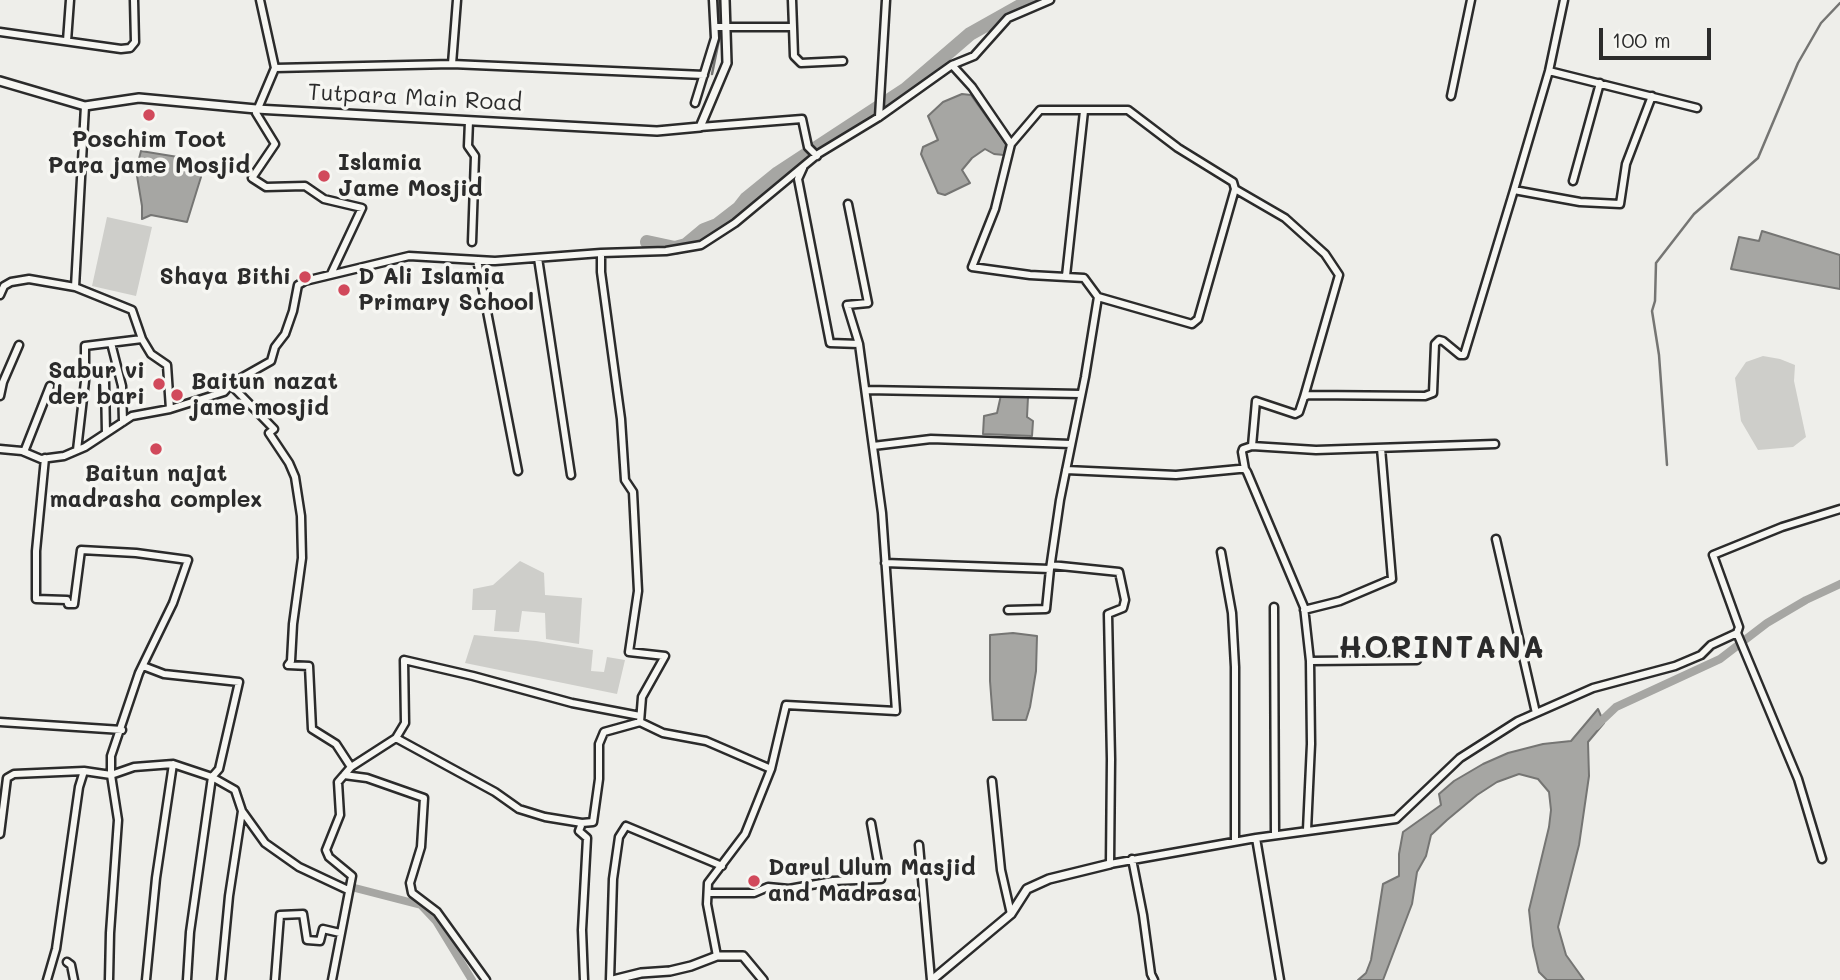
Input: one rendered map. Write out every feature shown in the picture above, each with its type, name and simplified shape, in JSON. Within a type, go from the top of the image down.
[{"type":"street","points":[[66,41],[70,0]]},
{"type":"street","points":[[0,32],[130,48],[135,42],[134,0]]},
{"type":"street","points":[[260,0],[275,68],[256,111],[275,145],[252,178],[265,187],[305,186],[324,199],[362,208],[331,274]]},
{"type":"street","points":[[452,64],[457,0]]},
{"type":"street","points":[[695,103],[715,38],[713,0]]},
{"type":"street","points":[[724,0],[727,63],[700,127],[802,119],[808,147],[817,156]]},
{"type":"street","points":[[792,0],[794,56],[801,63],[843,61]]},
{"type":"street","points":[[879,117],[886,0]]},
{"type":"street","points":[[0,449],[46,458],[64,456],[132,416],[170,409],[224,392],[271,361],[275,347],[285,334],[298,285],[305,281],[409,256],[477,260],[538,258],[666,251],[701,245],[735,223],[817,156],[879,117],[952,65],[974,56],[1008,18],[1051,0]]},
{"type":"street","points":[[1451,96],[1471,0]]},
{"type":"street","points":[[1304,397],[1425,396],[1433,393],[1435,344],[1439,340],[1443,341],[1460,355],[1464,355],[1549,71],[1564,0]]},
{"type":"street","points":[[716,27],[793,27]]},
{"type":"street","points":[[275,68],[452,64],[704,75]]},
{"type":"street","points":[[952,65],[972,87],[1012,144]]},
{"type":"street","points":[[1549,71],[1697,108]]},
{"type":"street","name":"Tutpara Main Road","points":[[0,81],[85,106],[139,98],[256,111],[657,131],[700,127]]},
{"type":"street","points":[[1573,181],[1600,83]]},
{"type":"street","points":[[1514,190],[1580,202],[1620,204],[1626,164],[1652,96]]},
{"type":"street","points":[[75,287],[85,106]]},
{"type":"street","points":[[1040,110],[1128,110],[1178,148],[1233,182],[1235,189],[1198,319],[1192,324],[1097,297],[1084,278],[1030,275],[972,267],[995,209],[1012,144],[1040,110]]},
{"type":"street","points":[[1066,276],[1084,111]]},
{"type":"street","points":[[470,121],[468,146],[475,156],[472,242]]},
{"type":"street","points":[[806,164],[798,179],[830,343],[859,344]]},
{"type":"street","points":[[1235,189],[1285,218],[1325,254],[1339,275],[1299,412],[1295,414],[1256,401],[1252,446]]},
{"type":"street","points":[[717,956],[707,904],[708,883],[745,834],[771,769],[786,705],[896,711],[882,513],[859,344],[847,305],[868,303],[848,204]]},
{"type":"street","points":[[601,253],[601,272],[621,419],[625,480],[633,492],[638,591],[629,652],[664,656],[642,697],[640,719]]},
{"type":"street","points":[[538,258],[571,475]]},
{"type":"street","points":[[477,260],[518,471]]},
{"type":"street","points":[[0,295],[4,286],[11,282],[29,279],[75,287],[132,310],[151,354],[167,365],[170,409]]},
{"type":"street","points":[[1008,610],[1046,609],[1050,567],[1097,297]]},
{"type":"street","points":[[77,450],[85,381],[85,346],[142,338]]},
{"type":"street","points":[[111,343],[122,386],[123,422]]},
{"type":"street","points":[[0,396],[19,345]]},
{"type":"street","points":[[105,382],[106,433]]},
{"type":"street","points":[[231,385],[274,429],[269,433],[295,477],[301,516],[302,558],[291,661],[288,665],[309,666],[312,729],[336,744],[351,767]]},
{"type":"street","points":[[24,452],[50,386]]},
{"type":"street","points":[[866,390],[1081,394]]},
{"type":"street","points":[[873,446],[931,439],[1071,444]]},
{"type":"street","points":[[1307,830],[1311,744],[1310,660],[1304,610],[1265,511],[1245,469],[1243,449],[1252,446],[1316,450],[1495,444]]},
{"type":"street","points":[[1304,610],[1340,601],[1392,579],[1381,448]]},
{"type":"street","points":[[46,458],[36,551],[36,599],[67,600],[68,604],[74,604],[81,550],[188,560],[173,603],[142,666],[111,756],[118,820],[109,980]]},
{"type":"street","points":[[1066,470],[1176,474],[1245,469]]},
{"type":"street","points":[[1822,859],[1798,779],[1737,633],[1739,627],[1713,555],[1782,527],[1840,509]]},
{"type":"street","points":[[1496,539],[1536,713]]},
{"type":"street","points":[[1221,552],[1232,613],[1235,667],[1234,841]]},
{"type":"street","points":[[885,563],[1050,567],[1119,572],[1125,600],[1123,608],[1108,614],[1110,864]]},
{"type":"street","points":[[1274,607],[1275,835]]},
{"type":"street","points":[[931,980],[1011,914],[1027,888],[1049,879],[1132,859],[1234,841],[1395,819],[1460,758],[1518,721],[1593,688],[1702,655],[1711,645],[1737,633]]},
{"type":"street","points":[[332,980],[352,876],[329,857],[326,850],[340,815],[338,782],[351,767],[396,738],[405,723],[404,660],[640,719],[663,733],[706,741],[771,769]]},
{"type":"street","points":[[1310,660],[1417,660]]},
{"type":"street","points":[[142,666],[164,674],[239,682],[219,769],[212,777],[190,932],[187,980]]},
{"type":"street","points":[[396,738],[495,792],[519,809],[545,817],[582,823],[593,822],[599,779],[599,744],[604,732],[640,719]]},
{"type":"street","points":[[0,722],[122,730]]},
{"type":"street","points":[[146,980],[156,878],[173,764]]},
{"type":"street","points":[[0,834],[2,794],[7,778],[14,774],[84,771],[111,775],[134,766],[173,764],[212,777],[235,790],[242,811],[265,843],[299,867],[348,890]]},
{"type":"street","points":[[47,980],[55,949],[79,787],[84,771]]},
{"type":"street","points":[[344,775],[367,778],[424,798],[421,848],[410,883],[412,893],[437,912],[486,980]]},
{"type":"street","points":[[992,780],[1001,870],[1011,914]]},
{"type":"street","points":[[221,980],[229,896],[242,811]]},
{"type":"street","points":[[582,823],[579,831],[587,838],[582,930],[584,980]]},
{"type":"street","points":[[708,893],[754,893],[768,887],[789,889],[833,881],[881,879],[871,823]]},
{"type":"street","points":[[722,866],[626,827],[619,837],[613,879],[611,980],[641,973],[670,971],[717,956],[743,956],[763,980]]},
{"type":"street","points":[[1256,838],[1280,980]]},
{"type":"street","points":[[919,845],[931,980]]},
{"type":"street","points":[[1132,859],[1154,980]]},
{"type":"street","points":[[275,980],[280,915],[303,914],[307,940],[320,941],[323,929],[340,933]]},
{"type":"street","points":[[67,962],[71,965],[74,980]]},
{"type":"shaded area","points":[[962,94],[971,95],[1006,144],[1004,155],[985,149],[972,158],[962,170],[970,183],[945,195],[938,193],[921,154],[923,147],[938,140],[928,116],[943,102]]},
{"type":"shaded area","points":[[141,151],[184,158],[199,165],[201,177],[187,222],[151,215],[142,219],[136,170]]},
{"type":"shaded area","points":[[107,217],[152,227],[136,296],[92,286]]},
{"type":"shaded area","points":[[1762,231],[1840,255],[1840,289],[1731,269],[1739,237],[1759,241]]},
{"type":"shaded area","points":[[1763,356],[1795,365],[1794,381],[1806,437],[1793,447],[1758,450],[1741,421],[1735,378],[1746,362]]},
{"type":"shaded area","points":[[1001,395],[1028,397],[1027,417],[1033,421],[1032,436],[983,434],[984,416],[997,413]]},
{"type":"shaded area","points":[[520,561],[544,573],[545,595],[582,598],[579,644],[546,639],[545,613],[522,611],[519,632],[494,631],[496,610],[472,610],[473,589],[493,585]]},
{"type":"shaded area","points":[[1013,633],[1037,636],[1036,671],[1030,707],[1026,720],[993,720],[990,635]]},
{"type":"shaded area","points":[[474,635],[593,650],[591,671],[604,672],[607,657],[625,660],[617,694],[465,663]]},
{"type":"shaded area","points":[[1598,709],[1604,723],[1588,742],[1589,776],[1579,845],[1558,927],[1566,955],[1584,980],[1547,980],[1539,972],[1529,910],[1551,810],[1549,792],[1538,779],[1519,774],[1497,782],[1477,795],[1431,835],[1426,856],[1417,872],[1412,904],[1383,980],[1358,980],[1366,973],[1371,960],[1383,884],[1399,876],[1403,832],[1441,805],[1439,794],[1454,781],[1508,753],[1543,744],[1571,741]]},
{"type":"waterway","points":[[712,74],[720,35],[719,0]]},
{"type":"waterway","points":[[647,242],[675,248],[686,245],[739,208],[778,173],[906,89],[970,34],[1020,6],[1037,0]]},
{"type":"waterway","points":[[1667,465],[1659,355],[1652,311],[1655,301],[1656,263],[1694,214],[1758,158],[1798,63],[1821,23],[1840,3]]},
{"type":"waterway","points":[[1596,726],[1616,707],[1720,659],[1767,623],[1840,584]]},
{"type":"waterway","points":[[355,888],[421,905],[436,921],[472,980]]},
{"type":"place","name":"Poschim Toot Para jame Mosjid","points":[[149,115]]},
{"type":"place","name":"Islamia Jame Mosjid","points":[[324,176]]},
{"type":"place","name":"Shaya Bithi","points":[[305,277]]},
{"type":"place","name":"D Ali Islamia Primary School","points":[[344,290]]},
{"type":"place","name":"Sabur vi der bari","points":[[159,384]]},
{"type":"place","name":"Baitun nazat jame mosjid","points":[[177,395]]},
{"type":"place","name":"Baitun najat madrasha complex","points":[[156,449]]},
{"type":"place","name":"Darul Ulum Masjid and Madrasa","points":[[754,881]]},
{"type":"district","name":"HORINTANA","points":[[1442,649]]}]
